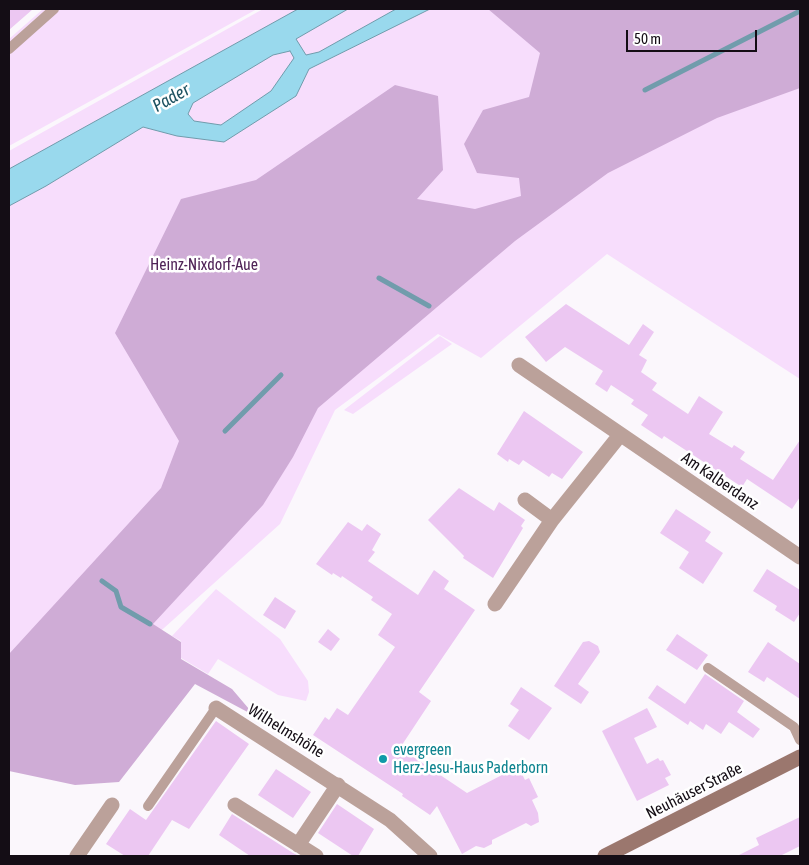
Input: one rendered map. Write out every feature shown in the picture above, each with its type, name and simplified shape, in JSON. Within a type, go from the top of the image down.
[{"type":"main road","name":"Neuhäuser Straße","points":[[605,856],[800,757]]},
{"type":"street","name":"Am Kalberdanz","points":[[519,365],[800,557]]},
{"type":"street","points":[[495,604],[552,520],[620,435]]},
{"type":"street","points":[[525,500],[552,520]]},
{"type":"street","name":"Wilhelmshöhe","points":[[216,708],[390,820],[430,856]]},
{"type":"street","points":[[298,845],[338,785]]},
{"type":"street","points":[[77,856],[112,805]]},
{"type":"street","points":[[235,805],[316,856]]},
{"type":"lane","points":[[9,49],[54,9]]},
{"type":"lane","points":[[708,668],[794,728],[800,740]]},
{"type":"lane","points":[[148,806],[216,708]]},
{"type":"green space","points":[[43,9],[257,9],[9,146],[9,39]]},
{"type":"green space","name":"Heinz-Nixdorf-Aue","points":[[263,9],[800,9],[800,379],[607,254],[481,358],[438,334],[335,410],[280,524],[9,767],[9,151]]},
{"type":"green space","points":[[488,9],[800,9],[800,88],[717,118],[608,173],[515,241],[318,408],[293,457],[263,505],[153,624],[181,642],[181,659],[232,689],[255,716],[195,684],[119,782],[75,785],[9,771],[9,654],[161,488],[179,441],[115,333],[181,199],[256,180],[395,85],[438,96],[443,170],[417,199],[475,209],[521,196],[519,178],[477,173],[464,144],[483,110],[529,97],[540,53]]},
{"type":"green space","points":[[440,336],[452,344],[353,414],[344,410]]},
{"type":"green space","points":[[216,589],[280,639],[308,681],[309,692],[306,701],[278,695],[218,659],[208,674],[181,658],[181,641],[172,636]]},
{"type":"water","name":"Pader","points":[[298,9],[348,9],[296,39],[306,55],[319,52],[396,9],[430,9],[309,69],[296,96],[224,142],[177,136],[143,127],[46,186],[9,206],[9,169]],"holes":[[[290,51],[294,58],[271,91],[221,125],[194,121],[188,114],[193,103],[273,55]]]},
{"type":"building","points":[[9,9],[33,9],[9,30]]},
{"type":"building","points":[[566,304],[629,345],[643,324],[654,332],[639,355],[647,360],[641,372],[657,383],[652,390],[688,414],[699,396],[723,412],[709,434],[732,448],[734,445],[745,452],[740,459],[773,480],[800,440],[800,497],[792,509],[747,479],[742,487],[664,436],[662,439],[641,425],[648,415],[631,404],[634,400],[611,385],[607,392],[595,384],[603,371],[565,347],[546,362],[525,337]]},
{"type":"building","points":[[524,411],[583,452],[562,479],[552,473],[549,477],[523,460],[519,465],[509,459],[508,462],[497,454]]},
{"type":"building","points":[[459,488],[494,511],[499,502],[525,520],[521,526],[523,528],[493,578],[463,558],[464,556],[428,520]]},
{"type":"building","points":[[676,509],[711,532],[705,541],[723,553],[703,584],[679,568],[689,552],[660,533]]},
{"type":"building","points":[[348,522],[362,531],[367,524],[381,534],[372,550],[375,552],[368,561],[418,595],[434,570],[449,581],[444,589],[475,610],[419,692],[431,701],[400,748],[467,793],[506,773],[522,774],[525,780],[529,778],[538,797],[532,800],[538,813],[539,822],[531,826],[526,823],[492,840],[492,844],[484,848],[476,846],[462,854],[437,806],[430,815],[402,796],[403,794],[313,735],[325,717],[329,720],[337,708],[348,715],[395,647],[378,635],[392,614],[371,600],[373,597],[342,576],[341,578],[333,573],[332,575],[316,564]]},
{"type":"building","points":[[767,569],[800,590],[800,613],[794,622],[775,610],[777,606],[753,591]]},
{"type":"building","points":[[275,597],[296,611],[285,629],[263,615]]},
{"type":"building","points":[[328,629],[340,639],[331,651],[318,642]]},
{"type":"building","points":[[677,634],[708,655],[697,670],[666,650]]},
{"type":"building","points":[[589,641],[598,646],[600,652],[578,684],[589,692],[581,704],[554,686],[583,642]]},
{"type":"building","points":[[768,642],[800,664],[800,699],[767,677],[764,682],[748,672]]},
{"type":"building","points":[[705,674],[744,701],[737,712],[760,729],[753,738],[729,722],[721,734],[706,724],[703,730],[690,721],[688,725],[648,698],[657,685],[685,704]]},
{"type":"building","points":[[521,687],[552,708],[529,740],[508,726],[519,710],[510,704]]},
{"type":"building","points":[[647,708],[657,727],[634,738],[647,764],[658,758],[660,761],[663,760],[671,775],[665,778],[669,785],[637,801],[602,731]]},
{"type":"building","points":[[216,721],[249,744],[189,829],[172,820],[148,856],[125,856],[106,844],[130,809],[146,820]]},
{"type":"building","points":[[276,769],[311,792],[293,818],[258,795]]},
{"type":"building","points":[[337,804],[374,829],[358,856],[353,856],[318,833]]},
{"type":"building","points":[[232,814],[299,856],[250,856],[219,835]]},
{"type":"building","points":[[800,817],[800,846],[780,856],[737,856],[759,845],[756,838]]},
{"type":"waterway","points":[[645,90],[800,11]]},
{"type":"waterway","points":[[379,278],[429,306]]},
{"type":"waterway","points":[[225,431],[281,375]]},
{"type":"waterway","points":[[102,581],[116,591],[121,607],[150,624]]},
{"type":"place","name":"evergreen Herz-Jesu-Haus Paderborn","points":[[383,759]]}]
